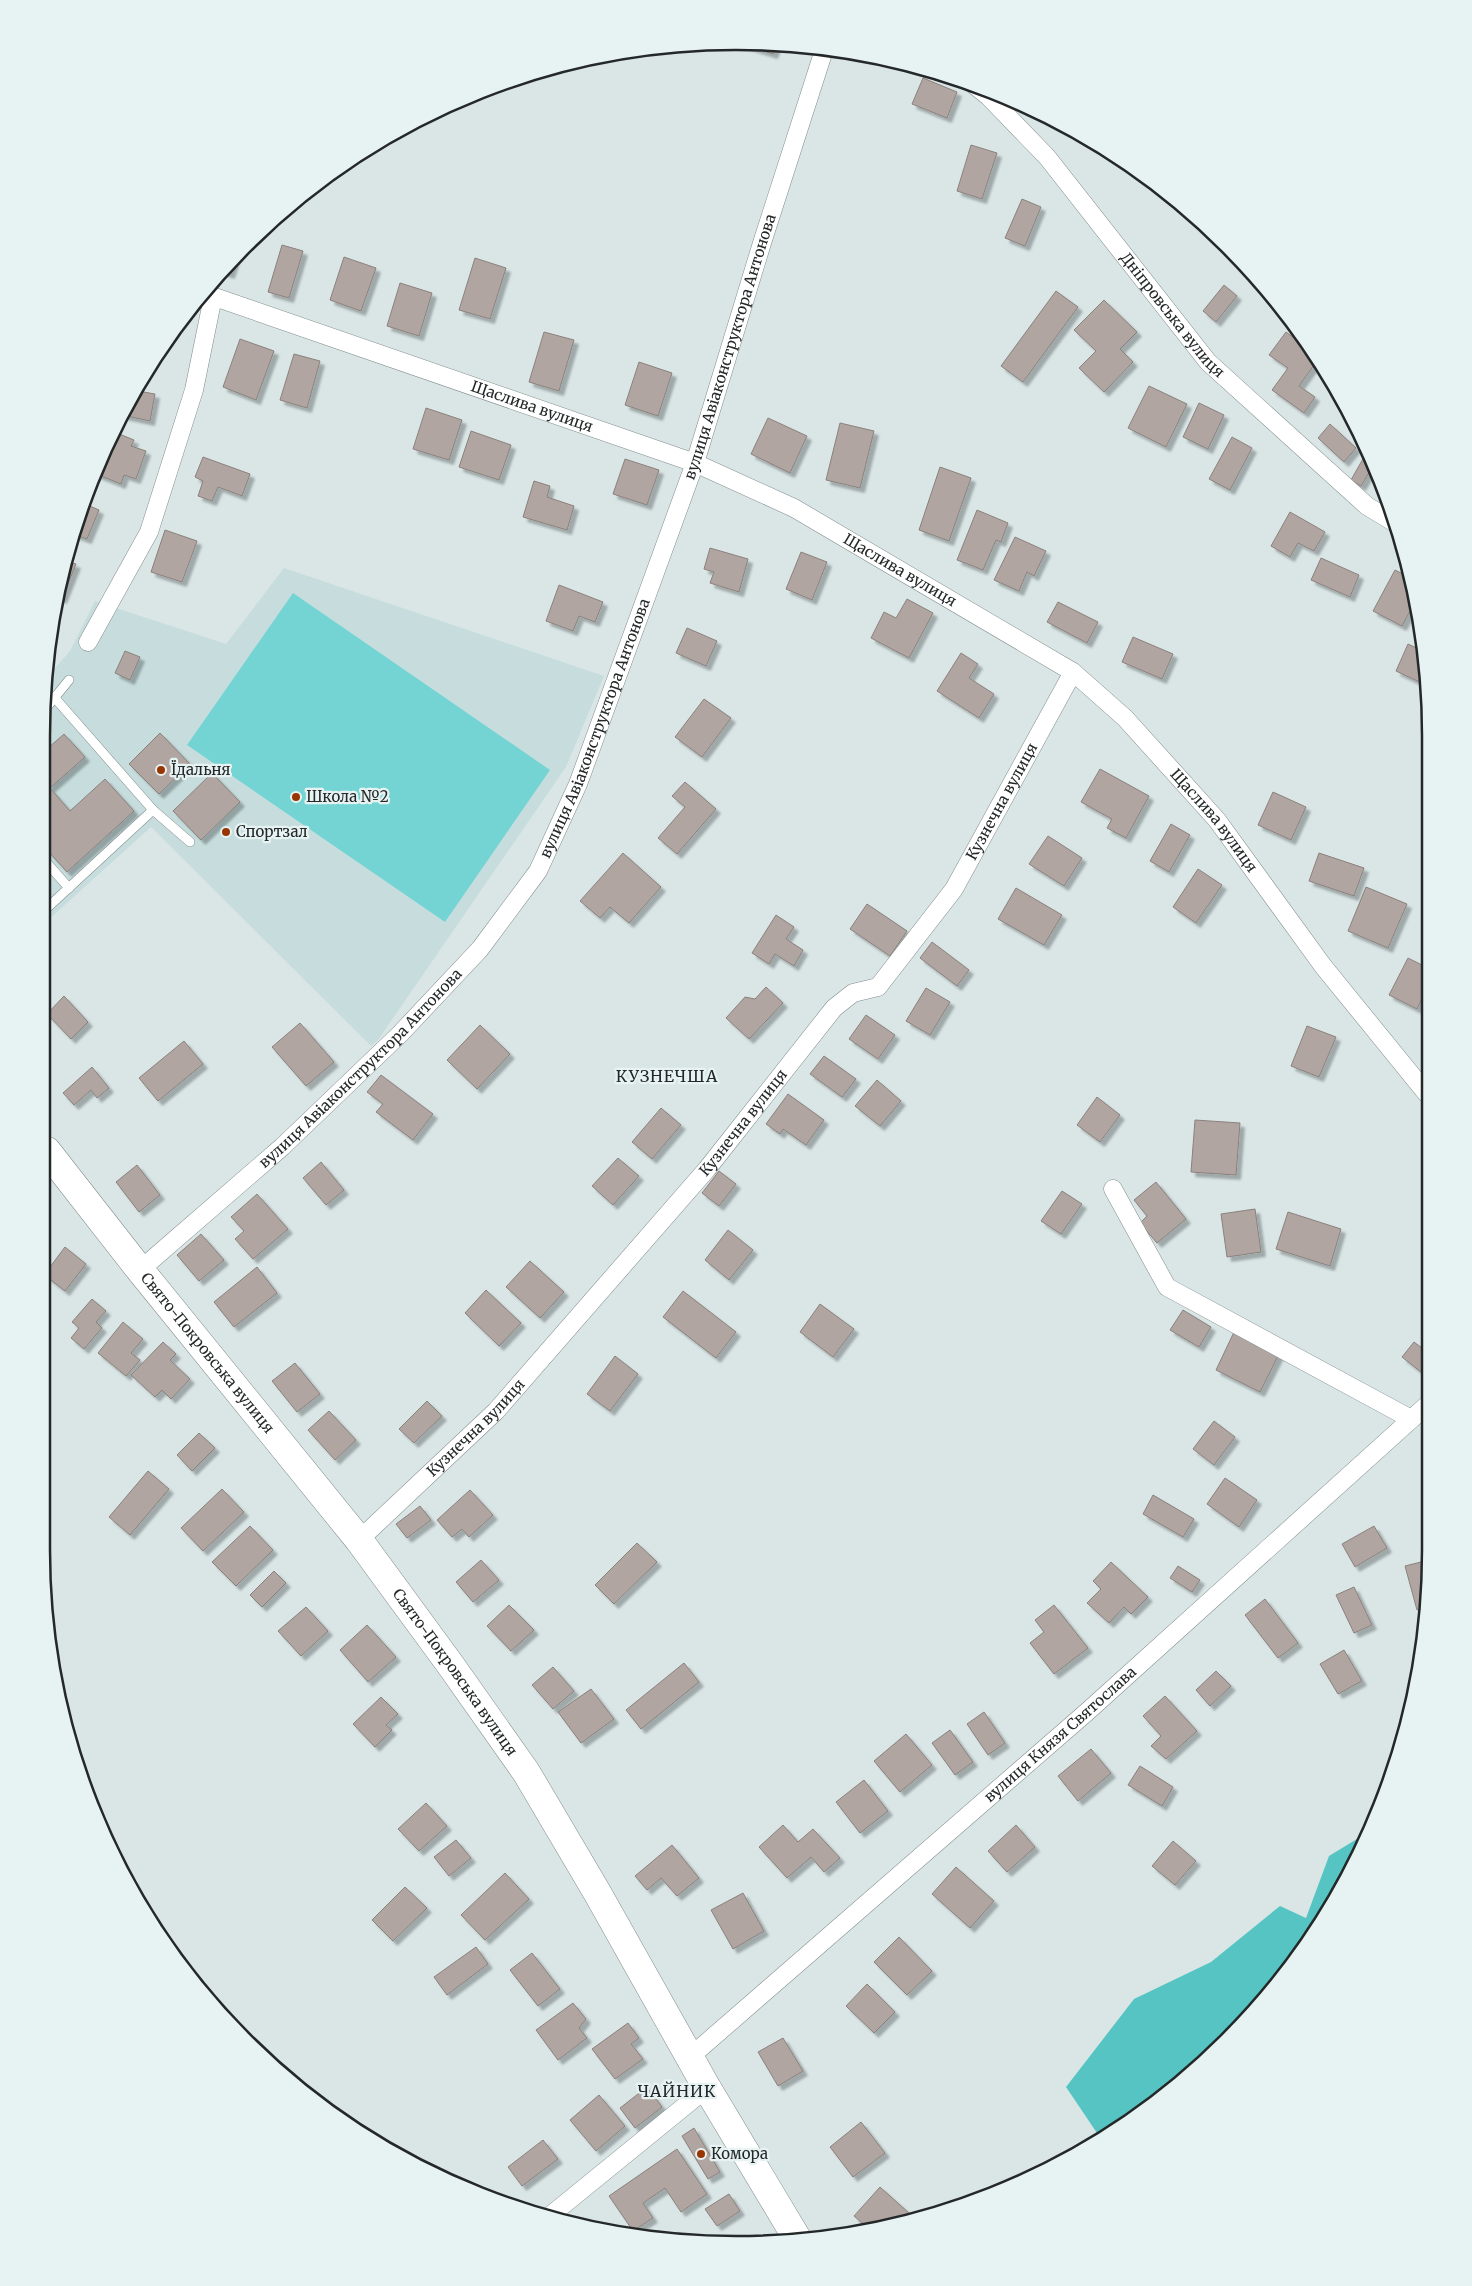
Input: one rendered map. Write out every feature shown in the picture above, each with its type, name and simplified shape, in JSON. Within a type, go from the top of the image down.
[{"type":"main road","name":"Свято-Покровська вулиця","points":[[50,1154],[140,1270],[359,1540],[526,1772],[598,1894],[707,2088],[794,2234]]},
{"type":"street","name":"вулиця Авіаконструктора Антонова","points":[[140,1270],[282,1147],[400,1034],[480,949],[538,871],[578,784],[695,463],[762,243],[822,56]]},
{"type":"street","name":"Дніпровська вулиця","points":[[991,99],[1047,157],[1208,362],[1367,506],[1387,518]]},
{"type":"street","name":"Щаслива вулиця","points":[[210,296],[695,463],[794,508],[1073,672],[1125,718],[1218,820],[1323,966],[1422,1088]]},
{"type":"street","points":[[88,642],[149,532],[194,390],[207,299]]},
{"type":"street","name":"Кузнечна вулиця","points":[[359,1540],[496,1411],[707,1169],[834,1008],[853,993],[878,987],[954,889],[1073,672]]},
{"type":"street","points":[[1113,1190],[1167,1287],[1411,1419]]},
{"type":"street","name":"вулиця Князя Святослава","points":[[690,2057],[1088,1711],[1422,1409]]},
{"type":"street","points":[[554,2212],[707,2088]]},
{"type":"lane","points":[[51,702],[69,680]]},
{"type":"lane","points":[[54,697],[153,810],[190,842]]},
{"type":"lane","points":[[50,905],[153,810]]},
{"type":"lane","points":[[50,867],[69,888]]},
{"type":"shaded area","name":"Школа №2","points":[[284,568],[604,676],[566,767],[378,1040],[371,1046],[151,827],[50,918],[50,736],[53,670],[70,651],[95,601],[226,644]]},
{"type":"shaded area","points":[[293,593],[550,770],[445,922],[187,745]]},
{"type":"shaded area","points":[[1358,1838],[1330,1893],[1306,1931],[1280,1968],[1252,2002],[1188,2066],[1154,2094],[1097,2133],[1066,2087],[1134,1999],[1211,1962],[1280,1906],[1306,1918],[1329,1856]]},
{"type":"building","points":[[762,51],[774,51],[773,54]]},
{"type":"building","points":[[923,78],[957,92],[947,118],[912,104]]},
{"type":"building","points":[[971,145],[997,153],[982,199],[957,191]]},
{"type":"building","points":[[1022,199],[1041,207],[1025,246],[1005,238]]},
{"type":"building","points":[[282,245],[303,251],[289,298],[268,292]]},
{"type":"building","points":[[344,257],[376,268],[361,311],[330,300]]},
{"type":"building","points":[[475,258],[506,268],[490,319],[459,310]]},
{"type":"building","points":[[400,283],[432,293],[419,336],[387,326]]},
{"type":"building","points":[[1224,285],[1237,296],[1216,322],[1203,311]]},
{"type":"building","points":[[1056,291],[1078,307],[1023,382],[1001,366]]},
{"type":"building","points":[[1104,300],[1137,332],[1120,349],[1133,362],[1104,392],[1079,368],[1096,351],[1074,330]]},
{"type":"building","points":[[544,332],[574,340],[559,391],[529,382]]},
{"type":"building","points":[[1286,332],[1294,338],[1313,366],[1299,386],[1315,397],[1304,413],[1272,390],[1288,368],[1269,355]]},
{"type":"building","points":[[240,339],[274,351],[256,400],[223,387]]},
{"type":"building","points":[[294,354],[320,361],[307,408],[280,400]]},
{"type":"building","points":[[639,362],[672,373],[658,416],[625,405]]},
{"type":"building","points":[[1149,386],[1187,404],[1166,447],[1128,428]]},
{"type":"building","points":[[143,392],[155,394],[150,421],[130,417]]},
{"type":"building","points":[[1199,403],[1224,415],[1208,449],[1183,437]]},
{"type":"building","points":[[426,408],[462,420],[449,460],[413,449]]},
{"type":"building","points":[[768,418],[807,436],[790,473],[751,454]]},
{"type":"building","points":[[840,423],[874,431],[860,488],[826,480]]},
{"type":"building","points":[[1330,424],[1356,448],[1344,462],[1318,438]]},
{"type":"building","points":[[471,431],[511,445],[499,480],[459,467]]},
{"type":"building","points":[[120,434],[134,440],[131,446],[146,451],[136,479],[124,475],[121,484],[101,476]]},
{"type":"building","points":[[1232,437],[1252,448],[1230,490],[1209,479]]},
{"type":"building","points":[[203,457],[250,474],[242,496],[218,487],[212,501],[198,496],[203,481],[195,477]]},
{"type":"building","points":[[625,459],[659,470],[647,505],[613,494]]},
{"type":"building","points":[[1363,459],[1369,472],[1361,486],[1351,480]]},
{"type":"building","points":[[940,467],[971,478],[949,541],[919,530]]},
{"type":"building","points":[[534,481],[550,486],[547,497],[574,506],[567,530],[523,517]]},
{"type":"building","points":[[89,506],[99,510],[87,539],[80,536]]},
{"type":"building","points":[[977,510],[1008,523],[1001,542],[996,540],[983,570],[957,560]]},
{"type":"building","points":[[1290,512],[1325,532],[1314,551],[1298,543],[1290,557],[1271,546]]},
{"type":"building","points":[[165,530],[197,541],[182,582],[151,572]]},
{"type":"building","points":[[1015,537],[1046,551],[1034,576],[1027,572],[1019,591],[994,580]]},
{"type":"building","points":[[710,548],[748,559],[739,592],[710,583],[714,572],[704,569]]},
{"type":"building","points":[[801,552],[827,562],[812,600],[786,589]]},
{"type":"building","points":[[1321,558],[1359,575],[1350,597],[1311,580]]},
{"type":"building","points":[[72,563],[76,564],[66,589]]},
{"type":"building","points":[[1395,570],[1403,574],[1410,611],[1402,626],[1373,611]]},
{"type":"building","points":[[559,585],[603,602],[595,622],[579,616],[573,631],[546,621]]},
{"type":"building","points":[[907,599],[933,613],[909,658],[871,638],[884,612],[896,618]]},
{"type":"building","points":[[1058,602],[1098,622],[1087,643],[1047,622]]},
{"type":"building","points":[[687,628],[717,641],[706,666],[676,653]]},
{"type":"building","points":[[1133,637],[1173,654],[1162,679],[1122,662]]},
{"type":"building","points":[[1408,644],[1416,648],[1420,682],[1396,671]]},
{"type":"building","points":[[125,651],[140,657],[130,680],[115,673]]},
{"type":"building","points":[[961,653],[978,664],[969,678],[994,694],[979,718],[937,691]]},
{"type":"building","points":[[704,699],[731,718],[702,757],[675,737]]},
{"type":"building","points":[[160,733],[190,764],[159,794],[129,764]]},
{"type":"building","points":[[64,734],[85,757],[50,788],[50,746]]},
{"type":"building","points":[[1100,769],[1149,796],[1126,838],[1107,828],[1112,819],[1081,802]]},
{"type":"building","points":[[212,773],[240,802],[201,840],[173,811]]},
{"type":"building","points":[[105,779],[134,811],[67,872],[50,853],[50,788],[70,811]]},
{"type":"building","points":[[685,782],[716,809],[677,854],[658,838],[685,807],[672,796]]},
{"type":"building","points":[[1273,792],[1306,807],[1291,840],[1258,825]]},
{"type":"building","points":[[1171,824],[1190,835],[1169,872],[1150,861]]},
{"type":"building","points":[[1048,836],[1082,858],[1064,886],[1029,864]]},
{"type":"building","points":[[623,853],[661,887],[629,923],[610,907],[600,918],[580,901]]},
{"type":"building","points":[[1319,853],[1364,868],[1354,896],[1309,881]]},
{"type":"building","points":[[1198,869],[1222,885],[1196,923],[1173,907]]},
{"type":"building","points":[[1366,887],[1407,904],[1388,948],[1348,931]]},
{"type":"building","points":[[1016,888],[1062,915],[1044,945],[998,919]]},
{"type":"building","points":[[867,904],[907,931],[890,956],[850,929]]},
{"type":"building","points":[[776,915],[794,927],[786,939],[803,950],[794,966],[775,954],[769,964],[752,953]]},
{"type":"building","points":[[932,942],[969,970],[957,986],[920,958]]},
{"type":"building","points":[[1408,958],[1422,965],[1422,999],[1417,1009],[1389,995]]},
{"type":"building","points":[[766,987],[783,1003],[749,1039],[726,1018],[745,997],[755,999]]},
{"type":"building","points":[[926,988],[950,1002],[930,1035],[906,1021]]},
{"type":"building","points":[[64,996],[88,1022],[71,1039],[50,1017],[50,1011]]},
{"type":"building","points":[[866,1015],[895,1035],[878,1059],[849,1039]]},
{"type":"building","points":[[300,1023],[334,1062],[306,1086],[272,1047]]},
{"type":"building","points":[[480,1025],[510,1054],[477,1089],[447,1060]]},
{"type":"building","points":[[1307,1026],[1336,1037],[1319,1077],[1291,1066]]},
{"type":"building","points":[[184,1041],[203,1064],[158,1101],[139,1078]]},
{"type":"building","points":[[824,1056],[856,1079],[842,1097],[810,1074]]},
{"type":"building","points":[[92,1067],[109,1088],[97,1098],[91,1090],[74,1105],[63,1093]]},
{"type":"building","points":[[381,1075],[433,1114],[413,1140],[376,1112],[383,1104],[367,1092]]},
{"type":"building","points":[[877,1080],[901,1101],[880,1126],[855,1106]]},
{"type":"building","points":[[788,1094],[824,1120],[806,1145],[783,1129],[780,1134],[766,1124]]},
{"type":"building","points":[[1097,1097],[1120,1115],[1100,1142],[1077,1125]]},
{"type":"building","points":[[661,1108],[681,1125],[652,1159],[632,1142]]},
{"type":"building","points":[[1195,1120],[1240,1123],[1236,1175],[1191,1172]]},
{"type":"building","points":[[618,1158],[639,1176],[613,1205],[592,1186]]},
{"type":"building","points":[[321,1162],[344,1190],[326,1205],[303,1178]]},
{"type":"building","points":[[137,1165],[160,1195],[139,1212],[116,1182]]},
{"type":"building","points":[[719,1171],[736,1184],[719,1206],[702,1193]]},
{"type":"building","points":[[1156,1182],[1186,1219],[1157,1243],[1140,1223],[1147,1216],[1134,1200]]},
{"type":"building","points":[[1062,1191],[1082,1204],[1061,1234],[1041,1221]]},
{"type":"building","points":[[257,1194],[288,1229],[253,1259],[235,1239],[244,1231],[231,1217]]},
{"type":"building","points":[[1255,1209],[1261,1252],[1227,1257],[1221,1214]]},
{"type":"building","points":[[1288,1212],[1341,1229],[1330,1266],[1276,1249]]},
{"type":"building","points":[[728,1230],[753,1250],[729,1280],[705,1260]]},
{"type":"building","points":[[201,1234],[224,1260],[199,1281],[177,1255]]},
{"type":"building","points":[[65,1247],[86,1264],[65,1291],[50,1279],[50,1267]]},
{"type":"building","points":[[530,1261],[564,1292],[540,1318],[506,1287]]},
{"type":"building","points":[[257,1267],[277,1293],[234,1327],[214,1302]]},
{"type":"building","points":[[486,1290],[521,1323],[499,1346],[465,1313]]},
{"type":"building","points":[[683,1291],[736,1332],[716,1358],[663,1317]]},
{"type":"building","points":[[92,1299],[106,1311],[96,1322],[102,1328],[84,1349],[71,1338],[79,1328],[72,1322]]},
{"type":"building","points":[[820,1304],[854,1329],[833,1357],[800,1332]]},
{"type":"building","points":[[1183,1310],[1211,1327],[1199,1347],[1170,1330]]},
{"type":"building","points":[[123,1322],[143,1339],[131,1353],[140,1360],[126,1376],[98,1353]]},
{"type":"building","points":[[1234,1332],[1279,1354],[1260,1392],[1216,1370]]},
{"type":"building","points":[[163,1342],[176,1354],[170,1360],[190,1379],[171,1399],[162,1390],[155,1397],[131,1375]]},
{"type":"building","points":[[1414,1342],[1422,1348],[1422,1373],[1402,1357]]},
{"type":"building","points":[[615,1356],[638,1374],[610,1411],[587,1394]]},
{"type":"building","points":[[295,1363],[320,1394],[297,1412],[272,1381]]},
{"type":"building","points":[[427,1401],[442,1416],[414,1443],[399,1429]]},
{"type":"building","points":[[329,1411],[356,1440],[335,1460],[308,1430]]},
{"type":"building","points":[[1214,1421],[1235,1437],[1214,1465],[1193,1449]]},
{"type":"building","points":[[199,1433],[215,1448],[192,1471],[177,1455]]},
{"type":"building","points":[[148,1471],[169,1489],[130,1535],[109,1517]]},
{"type":"building","points":[[1225,1478],[1257,1500],[1239,1527],[1207,1504]]},
{"type":"building","points":[[222,1489],[244,1512],[203,1551],[181,1528]]},
{"type":"building","points":[[470,1490],[493,1515],[469,1537],[462,1529],[452,1537],[437,1520]]},
{"type":"building","points":[[1153,1495],[1194,1519],[1183,1537],[1143,1514]]},
{"type":"building","points":[[420,1506],[431,1520],[407,1538],[396,1524]]},
{"type":"building","points":[[250,1526],[273,1550],[236,1586],[212,1562]]},
{"type":"building","points":[[1374,1526],[1387,1548],[1355,1567],[1342,1544]]},
{"type":"building","points":[[637,1543],[657,1562],[614,1604],[595,1585]]},
{"type":"building","points":[[481,1560],[499,1580],[473,1602],[456,1582]]},
{"type":"building","points":[[1111,1562],[1148,1597],[1131,1614],[1124,1607],[1109,1623],[1087,1603],[1101,1589],[1093,1581]]},
{"type":"building","points":[[1422,1562],[1419,1609],[1417,1610],[1405,1566]]},
{"type":"building","points":[[1178,1566],[1200,1580],[1192,1592],[1170,1578]]},
{"type":"building","points":[[274,1571],[286,1583],[262,1607],[250,1595]]},
{"type":"building","points":[[1354,1587],[1372,1625],[1354,1633],[1336,1595]]},
{"type":"building","points":[[1265,1599],[1298,1643],[1278,1658],[1245,1615]]},
{"type":"building","points":[[509,1605],[534,1630],[511,1651],[487,1626]]},
{"type":"building","points":[[1054,1605],[1088,1648],[1054,1674],[1030,1643],[1044,1632],[1035,1620]]},
{"type":"building","points":[[306,1607],[328,1631],[301,1656],[278,1631]]},
{"type":"building","points":[[367,1625],[396,1657],[368,1682],[340,1650]]},
{"type":"building","points":[[1344,1650],[1362,1681],[1338,1694],[1320,1664]]},
{"type":"building","points":[[684,1663],[699,1682],[641,1729],[626,1710]]},
{"type":"building","points":[[553,1667],[574,1691],[553,1709],[532,1685]]},
{"type":"building","points":[[1216,1671],[1231,1686],[1210,1706],[1196,1690]]},
{"type":"building","points":[[591,1689],[614,1719],[581,1743],[558,1712]]},
{"type":"building","points":[[1165,1696],[1197,1731],[1166,1759],[1151,1746],[1161,1736],[1143,1716]]},
{"type":"building","points":[[381,1697],[398,1714],[386,1725],[392,1730],[375,1747],[353,1724]]},
{"type":"building","points":[[984,1712],[1005,1743],[988,1755],[967,1724]]},
{"type":"building","points":[[950,1730],[973,1762],[955,1775],[932,1743]]},
{"type":"building","points":[[906,1734],[932,1765],[900,1792],[874,1761]]},
{"type":"building","points":[[1091,1749],[1111,1773],[1078,1801],[1058,1776]]},
{"type":"building","points":[[1140,1766],[1173,1787],[1162,1806],[1128,1785]]},
{"type":"building","points":[[864,1780],[888,1811],[860,1833],[836,1802]]},
{"type":"building","points":[[426,1803],[447,1826],[419,1851],[398,1829]]},
{"type":"building","points":[[783,1825],[798,1842],[813,1829],[840,1858],[824,1872],[811,1857],[787,1878],[759,1847]]},
{"type":"building","points":[[1016,1825],[1035,1847],[1007,1872],[988,1851]]},
{"type":"building","points":[[456,1840],[471,1858],[449,1876],[434,1857]]},
{"type":"building","points":[[1173,1841],[1196,1861],[1175,1885],[1152,1866]]},
{"type":"building","points":[[672,1845],[699,1878],[677,1896],[661,1878],[647,1890],[635,1876]]},
{"type":"building","points":[[956,1867],[994,1901],[970,1928],[932,1894]]},
{"type":"building","points":[[505,1873],[529,1899],[485,1940],[461,1915]]},
{"type":"building","points":[[405,1887],[427,1908],[393,1941],[372,1920]]},
{"type":"building","points":[[743,1893],[764,1931],[733,1949],[711,1910]]},
{"type":"building","points":[[899,1937],[932,1971],[907,1995],[874,1962]]},
{"type":"building","points":[[476,1947],[488,1964],[447,1995],[434,1977]]},
{"type":"building","points":[[532,1953],[560,1989],[538,2006],[510,1970]]},
{"type":"building","points":[[867,1984],[895,2012],[874,2033],[846,2006]]},
{"type":"building","points":[[573,2003],[586,2019],[579,2028],[587,2038],[558,2060],[536,2030]]},
{"type":"building","points":[[628,2023],[639,2038],[631,2044],[643,2059],[615,2079],[592,2049]]},
{"type":"building","points":[[783,2038],[803,2071],[778,2086],[758,2052]]},
{"type":"building","points":[[647,2087],[662,2107],[635,2128],[620,2108]]},
{"type":"building","points":[[599,2095],[625,2126],[596,2151],[570,2120]]},
{"type":"building","points":[[861,2122],[885,2153],[853,2177],[830,2147]]},
{"type":"building","name":"Комора","points":[[694,2128],[720,2172],[708,2179],[682,2136]]},
{"type":"building","points":[[543,2140],[558,2159],[522,2186],[508,2167]]},
{"type":"building","points":[[677,2149],[707,2194],[681,2212],[665,2188],[643,2203],[653,2218],[637,2229],[631,2228],[609,2196]]},
{"type":"building","points":[[880,2187],[909,2213],[863,2224],[854,2216]]},
{"type":"building","points":[[729,2194],[740,2211],[717,2226],[705,2209]]},
{"type":"place","name":"Їдальня","points":[[161,770]]},
{"type":"place","name":"Школа №2","points":[[296,797]]},
{"type":"place","name":"Спортзал","points":[[226,832]]},
{"type":"place","name":"Комора","points":[[701,2154]]},
{"type":"district","name":"КУЗНЕЧША","points":[[667,1076]]},
{"type":"district","name":"ЧАЙНИК","points":[[677,2091]]}]
